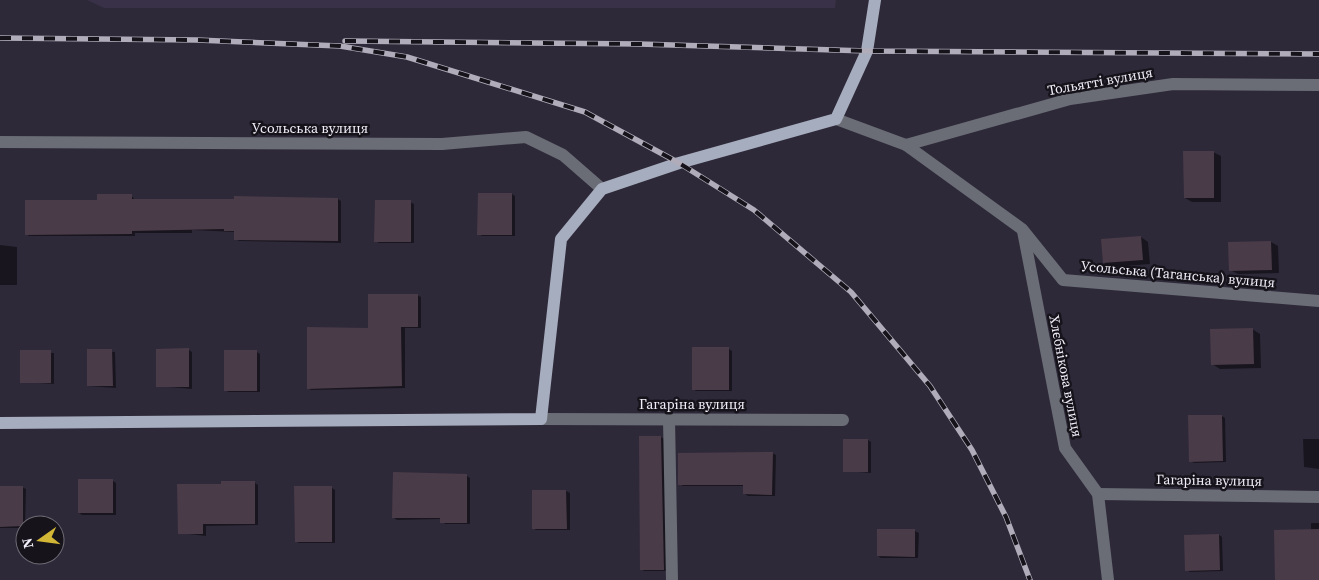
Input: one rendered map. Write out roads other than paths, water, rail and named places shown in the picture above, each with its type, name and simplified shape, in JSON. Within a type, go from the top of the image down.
[{"type":"main road","points":[[0,423],[541,419],[561,239],[602,189],[679,163],[836,119],[867,51],[875,0]]},
{"type":"street","name":"Тольятті вулиця","points":[[906,145],[1070,99],[1173,84],[1319,85]]},
{"type":"street","points":[[836,119],[906,145]]},
{"type":"street","name":"Усольська вулиця","points":[[0,142],[442,144],[526,137],[563,155],[602,189]]},
{"type":"street","name":"Усольська (Таганська) вулиця","points":[[906,145],[1022,228],[1063,280],[1319,301]]},
{"type":"street","name":"Хлєбнікова вулиця","points":[[1022,228],[1065,448],[1098,494],[1108,580]]},
{"type":"street","name":"Гагаріна вулиця","points":[[541,419],[843,420]]},
{"type":"street","points":[[669,419],[672,580]]},
{"type":"street","name":"Гагаріна вулиця","points":[[1098,494],[1319,497]]},
{"type":"railway","points":[[0,38],[197,40],[340,46],[407,57],[585,112],[679,163],[754,210],[851,292],[930,386],[972,450],[1006,517],[1030,580]]},
{"type":"railway","points":[[345,41],[639,44],[867,51],[1319,54]]}]
